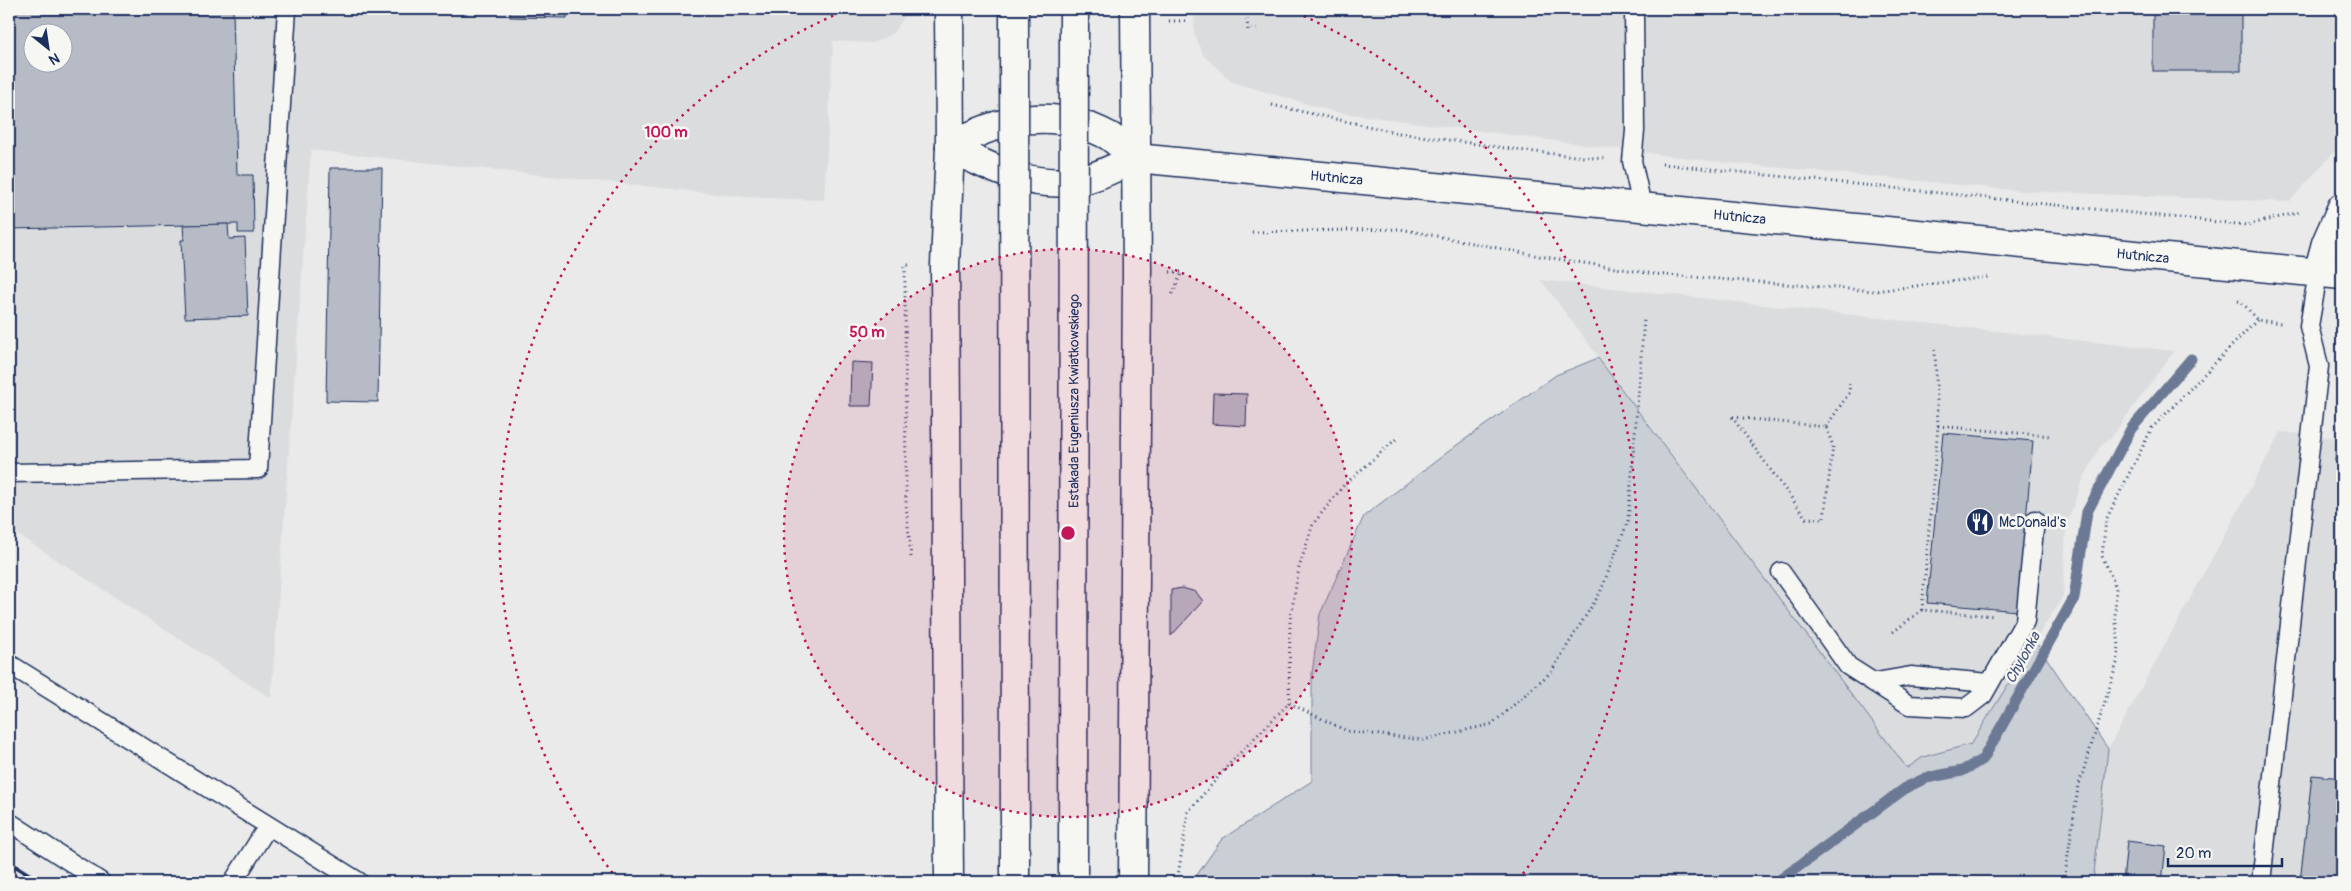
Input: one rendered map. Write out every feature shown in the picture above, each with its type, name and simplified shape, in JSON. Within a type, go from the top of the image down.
[{"type":"main road","points":[[1014,9],[1015,882]]},
{"type":"main road","name":"Estakada Eugeniusza Kwiatkowskiego","points":[[1074,9],[1074,882]]},
{"type":"main road","points":[[949,882],[948,458],[945,265],[950,148],[950,12]]},
{"type":"main road","points":[[1133,13],[1136,158],[1133,882]]},
{"type":"main road","points":[[950,148],[973,134],[1012,122],[1042,117],[1090,127],[1111,137],[1136,158]]},
{"type":"main road","name":"Hutnicza","points":[[950,148],[990,169],[1041,182],[1083,180],[1136,158],[2330,274]]},
{"type":"main road","points":[[2330,274],[2326,242],[2342,207]]},
{"type":"lane","points":[[9,473],[258,469],[288,9]]},
{"type":"lane","points":[[1634,9],[1635,131],[1632,161],[1642,206]]},
{"type":"lane","points":[[2261,882],[2319,366],[2309,326],[2330,274]]},
{"type":"lane","points":[[1782,572],[1848,666],[1909,704],[1966,708],[1983,695],[2025,621],[2035,520]]},
{"type":"lane","points":[[9,664],[359,882]]},
{"type":"lane","points":[[1876,682],[1911,676],[1989,683]]},
{"type":"lane","points":[[9,822],[101,882]]},
{"type":"lane","points":[[233,882],[268,826]]},
{"type":"path","points":[[1186,12],[1246,9],[1248,30],[1257,30]]},
{"type":"path","points":[[1272,105],[1399,134],[1526,151],[2247,225],[2310,210]]},
{"type":"path","points":[[1252,232],[1400,229],[1539,256],[1654,274],[1875,291],[1987,277],[1997,278]]},
{"type":"path","points":[[905,265],[905,482]]},
{"type":"path","points":[[2233,301],[2242,302],[2257,320],[2309,326]]},
{"type":"path","points":[[1289,703],[1347,731],[1423,740],[1492,724],[1551,672],[1600,593],[1628,521],[1644,319]]},
{"type":"path","points":[[2064,882],[2078,788],[2117,664],[2119,646],[2115,616],[2116,587],[2102,556],[2106,520],[2152,428],[2257,320]]},
{"type":"path","points":[[1922,610],[1938,426],[1935,350]]},
{"type":"path","points":[[1826,427],[1849,393],[1850,382]]},
{"type":"path","points":[[1732,417],[1817,426],[1826,427],[1833,446],[1824,519],[1806,518],[1732,417]]},
{"type":"path","points":[[1938,426],[2052,436]]},
{"type":"path","points":[[1177,882],[1188,812],[1233,760],[1289,703],[1290,620],[1299,568],[1313,524],[1344,485],[1396,439]]},
{"type":"path","points":[[1893,632],[1922,610],[2017,618],[2025,621]]},
{"type":"shaded area","points":[[9,9],[910,9],[893,33],[873,43],[833,41],[824,200],[746,197],[311,150],[271,698],[9,529]]},
{"type":"shaded area","points":[[1195,9],[2342,9],[2342,143],[2289,202],[2024,191],[1710,161],[1335,112],[1232,82],[1204,56],[1194,33]]},
{"type":"shaded area","points":[[1541,280],[2174,351],[2110,439],[2101,445],[2082,482],[2066,526],[2063,596],[1971,744],[1923,757],[1907,769]]},
{"type":"shaded area","points":[[1598,358],[1907,768],[1923,757],[1971,744],[2035,641],[2108,749],[2093,882],[1192,882],[1222,839],[1312,781],[1312,673],[1320,614],[1364,516],[1457,445],[1556,375]]},
{"type":"shaded area","points":[[2339,424],[2342,424],[2342,882],[2093,882],[2108,749],[2281,432],[2337,438]]},
{"type":"building","points":[[9,9],[233,9],[237,175],[253,175],[254,233],[238,233],[238,224],[9,229]]},
{"type":"building","points":[[510,9],[567,9],[567,18],[510,17]]},
{"type":"building","points":[[2153,9],[2241,9],[2241,71],[2153,71]]},
{"type":"building","points":[[330,168],[382,168],[378,402],[326,401]]},
{"type":"building","points":[[228,224],[229,239],[245,238],[248,316],[185,318],[181,240],[184,240],[183,225]]},
{"type":"building","points":[[851,362],[873,363],[871,406],[850,406]]},
{"type":"building","points":[[1213,393],[1247,394],[1246,426],[1212,424]]},
{"type":"building","points":[[2339,424],[2342,424],[2342,462],[2335,461]]},
{"type":"building","name":"McDonald's","points":[[1943,433],[2033,441],[2018,611],[1927,603]]},
{"type":"building","points":[[1182,588],[1196,592],[1203,601],[1171,636],[1171,590]]},
{"type":"building","points":[[2312,775],[2342,778],[2342,822],[2338,864],[2342,865],[2342,882],[2300,882]]},
{"type":"building","points":[[2342,822],[2342,865],[2338,864]]},
{"type":"building","points":[[2127,841],[2166,846],[2162,882],[2123,882]]},
{"type":"waterway","name":"Chylonka","points":[[1777,882],[1907,787],[1926,778],[1962,771],[1983,759],[2074,598],[2087,512],[2131,429],[2191,359]]},
{"type":"railway","points":[[9,862],[41,882]]},
{"type":"place","name":"McDonald's","points":[[1980,522]]}]
